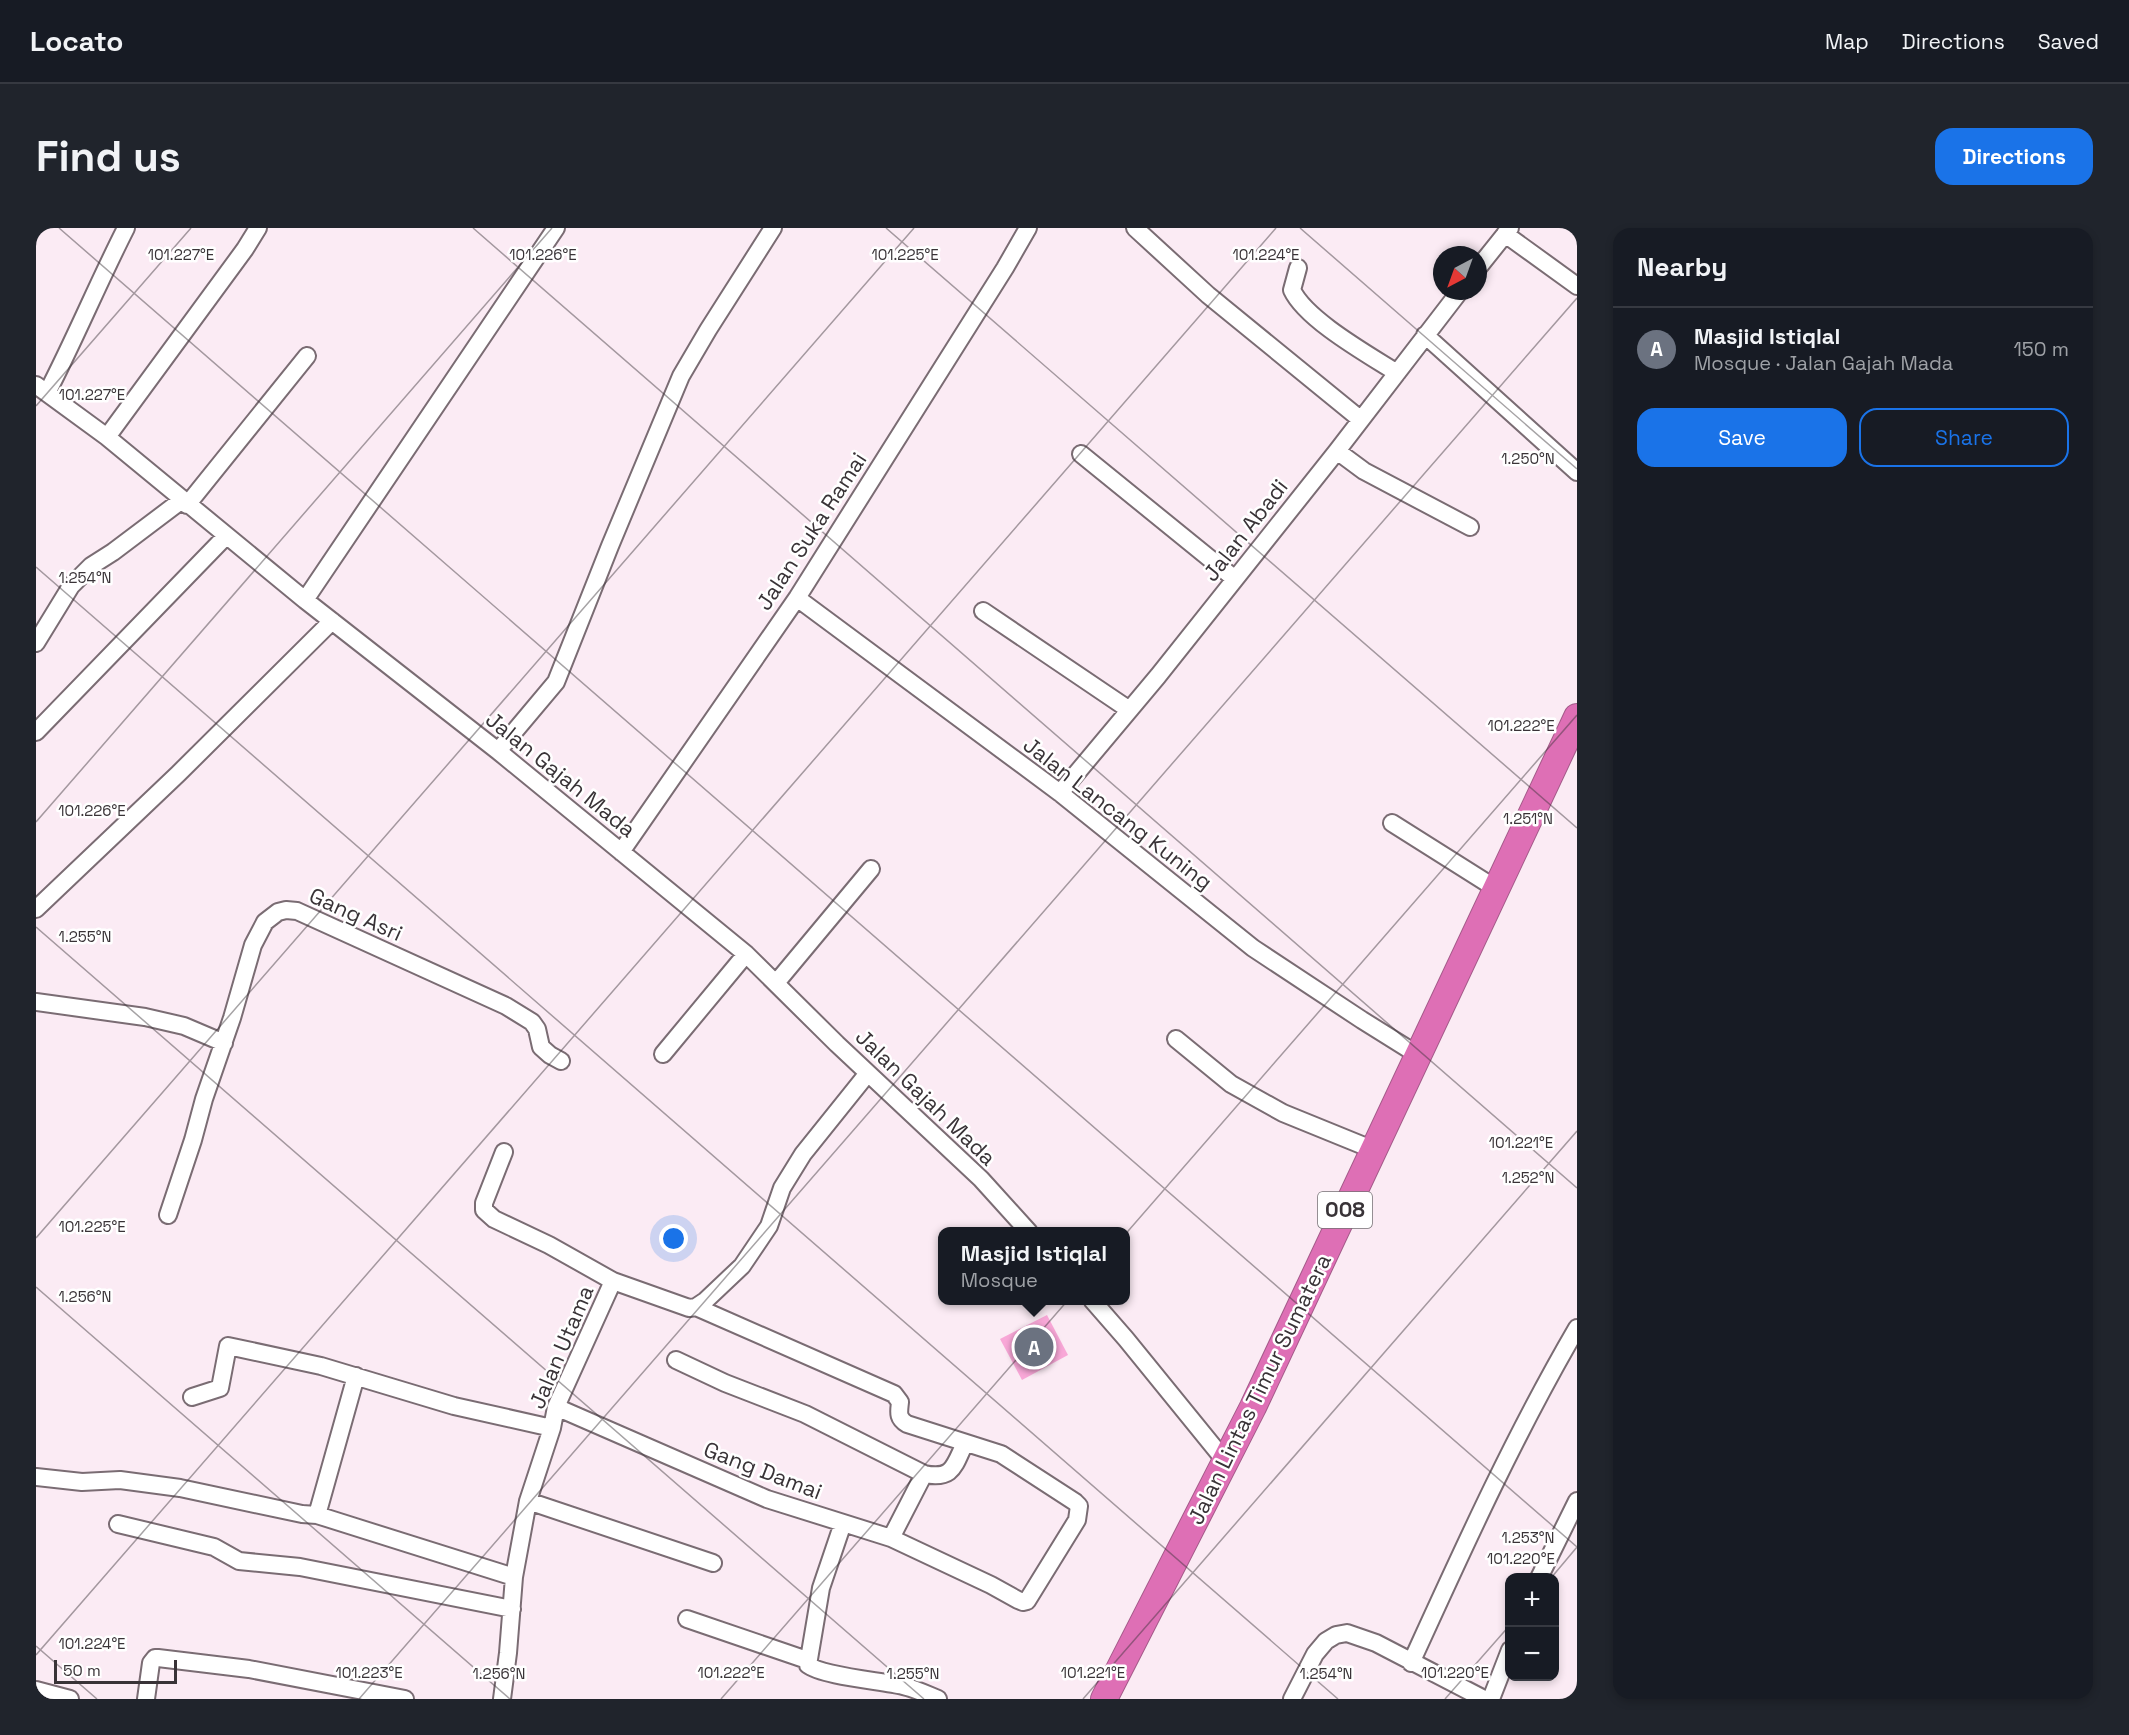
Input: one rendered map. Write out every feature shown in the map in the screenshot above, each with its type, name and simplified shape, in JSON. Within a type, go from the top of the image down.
[{"type":"highway","name":"Jalan Lintas Timur Sumatera","points":[[1104,1699],[1226,1462],[1577,717]]},
{"type":"street","points":[[41,389],[71,347],[93,293],[126,228]]},
{"type":"street","points":[[107,437],[258,228]]},
{"type":"street","points":[[306,600],[555,228]]},
{"type":"street","points":[[498,751],[556,682],[681,376],[773,228]]},
{"type":"street","name":"Jalan Suka Ramai","points":[[621,852],[796,597],[1005,268],[1028,228]]},
{"type":"street","points":[[1135,228],[1209,295],[1360,419]]},
{"type":"street","points":[[1487,257],[1507,231],[1577,286]]},
{"type":"street","points":[[1298,268],[1293,290],[1304,306],[1344,338],[1397,373]]},
{"type":"street","name":"Jalan Abadi","points":[[1060,793],[1158,676],[1453,300]]},
{"type":"street","points":[[1425,335],[1577,472]]},
{"type":"street","points":[[36,643],[71,586],[91,566],[185,502],[307,356]]},
{"type":"street","name":"Jalan Gajah Mada","points":[[41,389],[107,437],[226,536],[498,751],[746,954],[981,1179],[1024,1227]]},
{"type":"street","points":[[1336,451],[1364,471],[1470,527]]},
{"type":"street","points":[[1081,454],[1235,579]]},
{"type":"street","points":[[36,732],[226,536]]},
{"type":"street","name":"Jalan Lancang Kuning","points":[[796,597],[1060,793],[1253,948],[1418,1055]]},
{"type":"street","points":[[983,611],[1128,710]]},
{"type":"street","points":[[36,909],[178,774],[332,621]]},
{"type":"street","points":[[1392,823],[1495,888]]},
{"type":"street","points":[[776,983],[871,869]]},
{"type":"street","name":"Gang Asri","points":[[168,1215],[254,945],[265,922],[278,912],[297,911],[506,1006],[532,1022],[537,1029],[542,1047],[561,1061]]},
{"type":"street","points":[[663,1054],[746,954]]},
{"type":"street","points":[[36,1002],[145,1017],[184,1026],[224,1043]]},
{"type":"street","points":[[1176,1039],[1231,1084],[1283,1113],[1374,1150]]},
{"type":"street","points":[[696,1307],[717,1291],[742,1266],[769,1226],[782,1188],[802,1154],[868,1073]]},
{"type":"street","points":[[504,1152],[484,1203],[484,1210],[494,1219],[549,1245],[613,1281]]},
{"type":"street","name":"Jalan Utama","points":[[502,1699],[514,1577],[528,1501],[552,1428],[556,1407],[613,1281],[680,1306],[696,1307],[894,1394],[900,1402],[898,1414],[903,1422],[965,1443]]},
{"type":"street","points":[[1096,1305],[1226,1462]]},
{"type":"street","points":[[1411,1663],[1505,1461],[1577,1328]]},
{"type":"street","points":[[192,1397],[220,1388],[228,1346],[262,1352],[356,1376],[454,1406],[552,1428]]},
{"type":"street","points":[[676,1360],[724,1383],[805,1414],[924,1474],[937,1477],[950,1472],[965,1443]]},
{"type":"street","points":[[317,1515],[356,1376]]},
{"type":"street","name":"Gang Damai","points":[[556,1407],[767,1499],[891,1538],[1018,1600],[1028,1601],[1077,1520],[1079,1506],[1001,1454],[965,1443]]},
{"type":"street","points":[[891,1538],[924,1474]]},
{"type":"street","points":[[36,1477],[82,1482],[120,1480],[180,1488],[302,1514],[317,1515],[514,1577]]},
{"type":"street","points":[[528,1501],[713,1563]]},
{"type":"street","points":[[1541,1573],[1577,1501]]},
{"type":"street","points":[[843,1523],[821,1588],[807,1665],[812,1668],[903,1686],[938,1699]]},
{"type":"street","points":[[118,1524],[214,1547],[239,1561],[300,1567],[512,1609]]},
{"type":"street","points":[[687,1619],[807,1660]]},
{"type":"street","points":[[1292,1699],[1315,1654],[1326,1641],[1336,1635],[1347,1633],[1362,1637],[1484,1699]]},
{"type":"street","points":[[147,1699],[151,1663],[154,1658],[158,1658],[249,1669],[405,1699]]},
{"type":"street","points":[[1491,1699],[1505,1661]]},
{"type":"street","points":[[36,1690],[70,1699]]},
{"type":"building","points":[[1047,1315],[1068,1355],[1022,1380],[1000,1339]]},
{"type":"place","name":"Masjid Istiqlal","points":[[1034,1347]]}]
